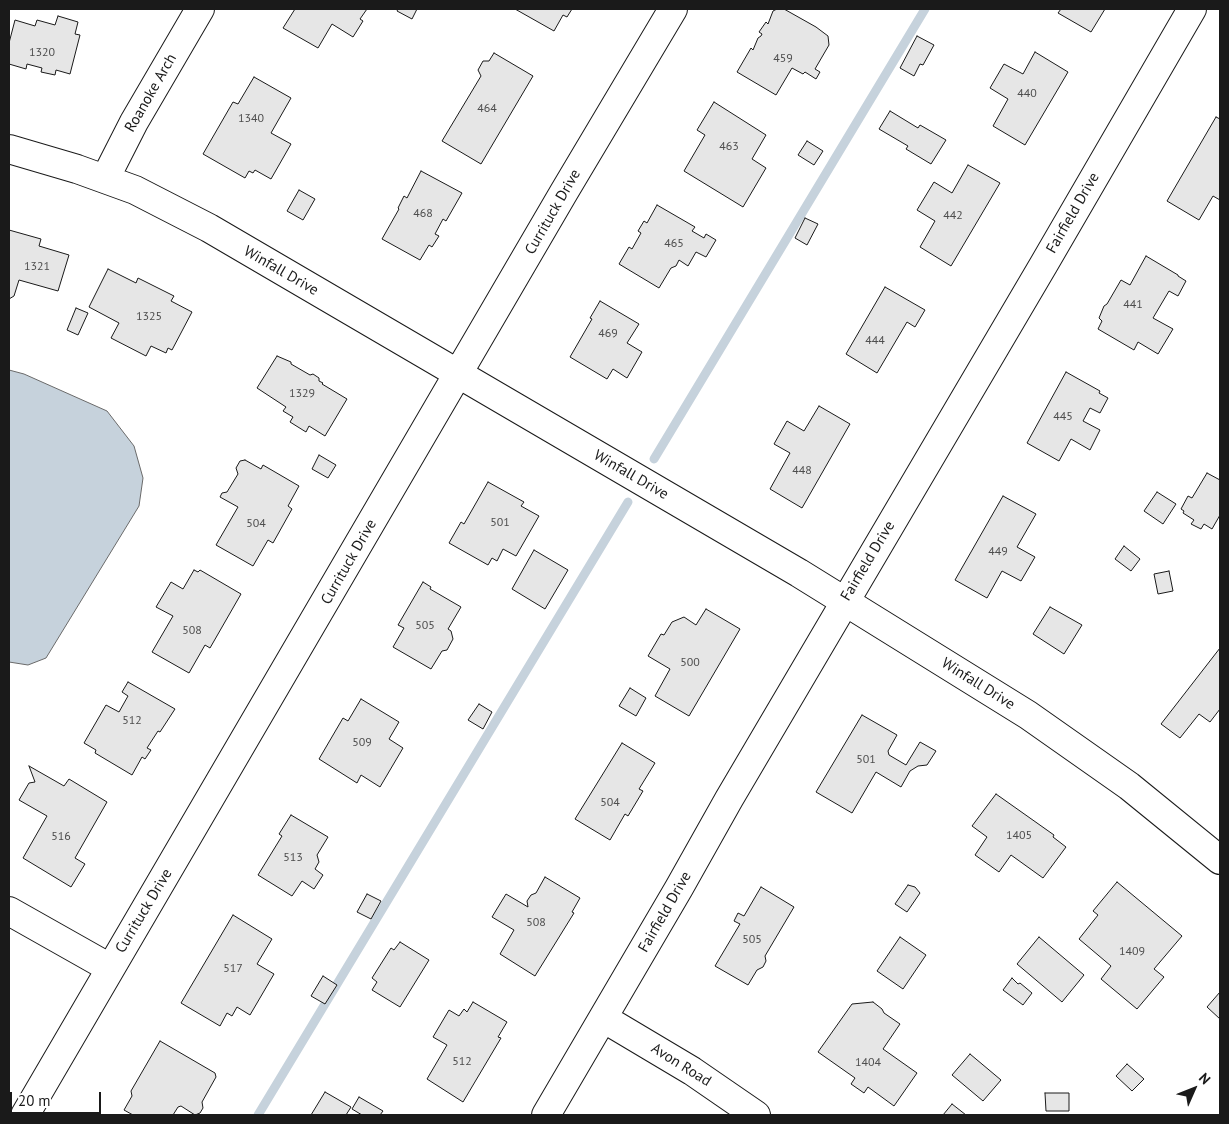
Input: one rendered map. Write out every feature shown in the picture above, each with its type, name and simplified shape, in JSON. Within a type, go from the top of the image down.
[{"type":"street","name":"Roanoke Arch","points":[[105,179],[134,122],[200,9]]},
{"type":"street","name":"Currituck Drive","points":[[25,1115],[673,9]]},
{"type":"street","name":"Fairfield Drive","points":[[546,1115],[845,600],[1192,9]]},
{"type":"street","name":"Winfall Drive","points":[[9,149],[77,169],[135,190],[209,228],[845,600],[1028,715],[1128,786],[1218,854]]},
{"type":"street","points":[[9,911],[110,968]]},
{"type":"street","name":"Avon Road","points":[[603,1018],[692,1071],[756,1115]]},
{"type":"shaded area","points":[[9,370],[24,374],[107,411],[134,446],[143,478],[139,506],[46,658],[28,665],[9,662]]},
{"type":"building","points":[[295,9],[367,9],[360,19],[363,21],[353,37],[332,24],[318,48],[283,28]]},
{"type":"building","points":[[398,9],[417,9],[412,19],[397,11]]},
{"type":"building","points":[[515,9],[572,9],[567,17],[563,15],[554,31]]},
{"type":"building","points":[[784,9],[816,27],[828,36],[829,45],[815,69],[820,72],[816,79],[805,72],[803,74],[792,68],[776,95],[737,72],[751,48],[753,50],[758,38],[761,36],[762,34],[759,32],[766,22],[768,24],[773,11]]},
{"type":"building","points":[[1061,9],[1105,9],[1091,32],[1058,13]]},
{"type":"building","points":[[58,16],[78,22],[75,34],[80,35],[70,74],[56,70],[55,75],[41,72],[42,68],[27,64],[26,69],[9,64],[9,43],[15,20],[35,26],[37,20],[55,25]]},
{"type":"building","points":[[917,36],[934,45],[923,65],[920,64],[914,76],[900,68]]},
{"type":"building","points":[[1035,52],[1068,72],[1025,145],[993,126],[1008,99],[990,88],[1004,64],[1023,74]]},
{"type":"building","points":[[494,53],[533,76],[481,164],[442,141],[481,76],[478,70],[483,61],[489,61]]},
{"type":"building","points":[[254,77],[291,98],[271,133],[291,144],[271,179],[255,170],[253,173],[249,171],[245,178],[203,154],[233,102],[238,104]]},
{"type":"building","points":[[714,102],[766,135],[752,159],[766,168],[743,207],[684,171],[705,135],[697,130]]},
{"type":"building","points":[[890,111],[918,128],[920,125],[946,140],[931,164],[906,149],[908,146],[879,129]]},
{"type":"building","points":[[1216,117],[1220,119],[1220,200],[1213,196],[1199,220],[1167,201]]},
{"type":"building","points":[[807,141],[823,151],[814,165],[798,155]]},
{"type":"building","points":[[968,165],[1000,183],[951,266],[920,247],[935,221],[917,210],[934,182],[952,193]]},
{"type":"building","points":[[421,171],[462,193],[446,221],[443,219],[435,234],[439,236],[432,247],[429,245],[420,260],[382,239],[404,196],[407,198]]},
{"type":"building","points":[[299,190],[315,199],[303,220],[287,211]]},
{"type":"building","points":[[657,205],[695,227],[692,231],[704,238],[706,234],[716,240],[706,257],[696,252],[688,266],[679,260],[676,266],[671,268],[659,288],[619,264],[629,247],[632,249],[641,233],[638,231],[644,221],[647,223]]},
{"type":"building","points":[[805,218],[818,224],[807,245],[795,238]]},
{"type":"building","points":[[9,230],[41,239],[39,246],[69,255],[58,291],[19,280],[14,296],[9,299]]},
{"type":"building","points":[[1146,256],[1186,281],[1178,296],[1169,291],[1153,318],[1173,329],[1158,354],[1138,342],[1134,350],[1098,329],[1102,321],[1099,318],[1104,306],[1121,280],[1130,285]]},
{"type":"building","points":[[108,269],[136,283],[138,278],[174,296],[171,301],[192,312],[172,350],[168,348],[166,353],[151,346],[146,356],[111,338],[119,323],[89,307]]},
{"type":"building","points":[[885,287],[925,310],[915,327],[907,322],[877,373],[846,354]]},
{"type":"building","points":[[600,301],[639,324],[627,343],[642,352],[627,378],[613,369],[607,379],[570,357]]},
{"type":"building","points":[[76,308],[88,313],[78,335],[67,330]]},
{"type":"building","points":[[277,356],[291,362],[291,364],[310,375],[313,374],[319,378],[322,384],[347,399],[325,436],[309,426],[306,432],[290,422],[293,417],[283,411],[286,407],[257,388]]},
{"type":"building","points":[[1066,372],[1100,391],[1099,393],[1108,398],[1100,413],[1090,408],[1083,421],[1100,430],[1090,450],[1071,439],[1059,461],[1027,443]]},
{"type":"building","points":[[819,406],[850,424],[802,508],[770,489],[790,453],[774,444],[787,421],[804,431]]},
{"type":"building","points":[[319,455],[336,465],[328,478],[312,469]]},
{"type":"building","points":[[245,460],[261,469],[263,465],[299,486],[288,506],[292,509],[273,543],[268,540],[253,566],[216,545],[238,507],[220,497],[222,493],[227,492],[238,474],[236,468],[240,461]]},
{"type":"building","points":[[1207,473],[1220,480],[1220,515],[1212,529],[1204,524],[1201,529],[1191,524],[1194,520],[1183,513],[1184,511],[1181,509],[1188,496],[1192,498]]},
{"type":"building","points":[[488,482],[524,502],[521,506],[539,516],[516,556],[503,549],[497,561],[492,558],[488,565],[449,543],[461,522],[464,524]]},
{"type":"building","points":[[1157,492],[1176,504],[1163,524],[1144,511]]},
{"type":"building","points":[[1003,496],[1036,514],[1017,547],[1035,557],[1021,581],[1002,571],[987,598],[955,580]]},
{"type":"building","points":[[1124,546],[1140,559],[1131,571],[1115,559]]},
{"type":"building","points":[[534,550],[568,570],[545,609],[512,589]]},
{"type":"building","points":[[194,570],[198,572],[200,570],[241,594],[210,648],[205,645],[189,673],[152,652],[173,616],[156,607],[171,582],[183,589]]},
{"type":"building","points":[[1169,571],[1173,591],[1158,594],[1154,574]]},
{"type":"building","points":[[423,582],[431,587],[430,589],[461,607],[448,629],[451,631],[453,639],[447,650],[442,651],[431,669],[393,647],[404,628],[398,625]]},
{"type":"building","points":[[1050,607],[1082,625],[1064,654],[1033,634]]},
{"type":"building","points":[[706,609],[740,629],[689,716],[655,696],[670,669],[648,656],[661,634],[664,635],[672,622],[684,617],[696,625]]},
{"type":"building","points":[[1220,648],[1220,709],[1210,722],[1199,714],[1180,738],[1161,724]]},
{"type":"building","points":[[128,682],[175,709],[147,748],[151,750],[145,759],[142,757],[132,775],[95,753],[96,750],[84,743],[106,705],[119,712],[128,696],[122,692]]},
{"type":"building","points":[[630,688],[646,698],[636,716],[619,706]]},
{"type":"building","points":[[361,699],[399,722],[389,739],[403,748],[380,787],[361,775],[357,783],[319,759],[343,718],[348,721]]},
{"type":"building","points":[[479,704],[492,712],[483,729],[468,720]]},
{"type":"building","points":[[862,715],[897,735],[888,751],[889,755],[906,765],[920,742],[936,751],[927,765],[918,766],[910,771],[901,787],[876,772],[852,813],[816,792]]},
{"type":"building","points":[[622,743],[655,763],[639,789],[643,791],[628,816],[625,814],[610,840],[575,819]]},
{"type":"building","points":[[29,766],[64,786],[69,779],[107,802],[75,858],[85,864],[71,887],[23,858],[47,816],[19,800],[29,783],[35,782]]},
{"type":"building","points":[[996,794],[1054,835],[1053,837],[1066,847],[1043,878],[1011,855],[999,872],[975,855],[987,837],[972,826]]},
{"type":"building","points":[[291,815],[328,837],[317,855],[319,862],[315,869],[323,875],[314,889],[302,881],[292,896],[258,875],[282,836],[279,834]]},
{"type":"building","points":[[545,877],[580,898],[572,912],[574,913],[535,976],[500,954],[514,930],[492,917],[506,894],[528,907],[527,901],[531,895],[536,893]]},
{"type":"building","points":[[1117,882],[1182,936],[1154,969],[1164,977],[1137,1009],[1101,979],[1111,966],[1079,939],[1098,915],[1093,911]]},
{"type":"building","points":[[908,885],[915,887],[920,893],[907,912],[895,904]]},
{"type":"building","points":[[761,887],[794,907],[765,956],[766,961],[763,967],[757,970],[748,985],[715,966],[740,924],[734,921],[738,913],[744,916]]},
{"type":"building","points":[[367,894],[381,901],[371,919],[357,912]]},
{"type":"building","points":[[233,915],[272,939],[257,964],[274,974],[250,1015],[237,1007],[232,1016],[227,1013],[220,1026],[181,1003]]},
{"type":"building","points":[[900,937],[926,955],[903,989],[877,971]]},
{"type":"building","points":[[1039,937],[1084,975],[1062,1002],[1017,964]]},
{"type":"building","points":[[400,942],[429,960],[400,1007],[372,990],[377,982],[372,978],[391,948],[394,950]]},
{"type":"building","points":[[323,976],[337,985],[325,1004],[311,996]]},
{"type":"building","points":[[1012,978],[1032,993],[1023,1005],[1003,990]]},
{"type":"building","points":[[1220,992],[1220,1019],[1207,1007]]},
{"type":"building","points":[[473,1002],[507,1022],[498,1037],[501,1038],[463,1102],[427,1079],[447,1045],[433,1037],[449,1010],[459,1016],[464,1009],[467,1012]]},
{"type":"building","points":[[873,1002],[884,1013],[900,1024],[883,1049],[917,1073],[894,1106],[868,1087],[864,1093],[851,1084],[855,1078],[818,1052],[852,1004]]},
{"type":"building","points":[[160,1041],[215,1073],[216,1077],[202,1102],[203,1108],[200,1113],[195,1115],[181,1106],[178,1107],[173,1115],[133,1115],[124,1110],[132,1096],[131,1091]]},
{"type":"building","points":[[970,1054],[1001,1080],[983,1101],[952,1075]]},
{"type":"building","points":[[1127,1064],[1144,1079],[1132,1091],[1116,1076]]},
{"type":"building","points":[[325,1092],[351,1107],[346,1115],[311,1115]]},
{"type":"building","points":[[1045,1093],[1069,1093],[1069,1111],[1046,1111]]},
{"type":"building","points":[[359,1097],[383,1111],[380,1115],[362,1115],[352,1109]]},
{"type":"building","points":[[952,1104],[966,1115],[943,1115]]},
{"type":"waterway","points":[[654,459],[925,9]]},
{"type":"waterway","points":[[258,1115],[628,502]]}]
